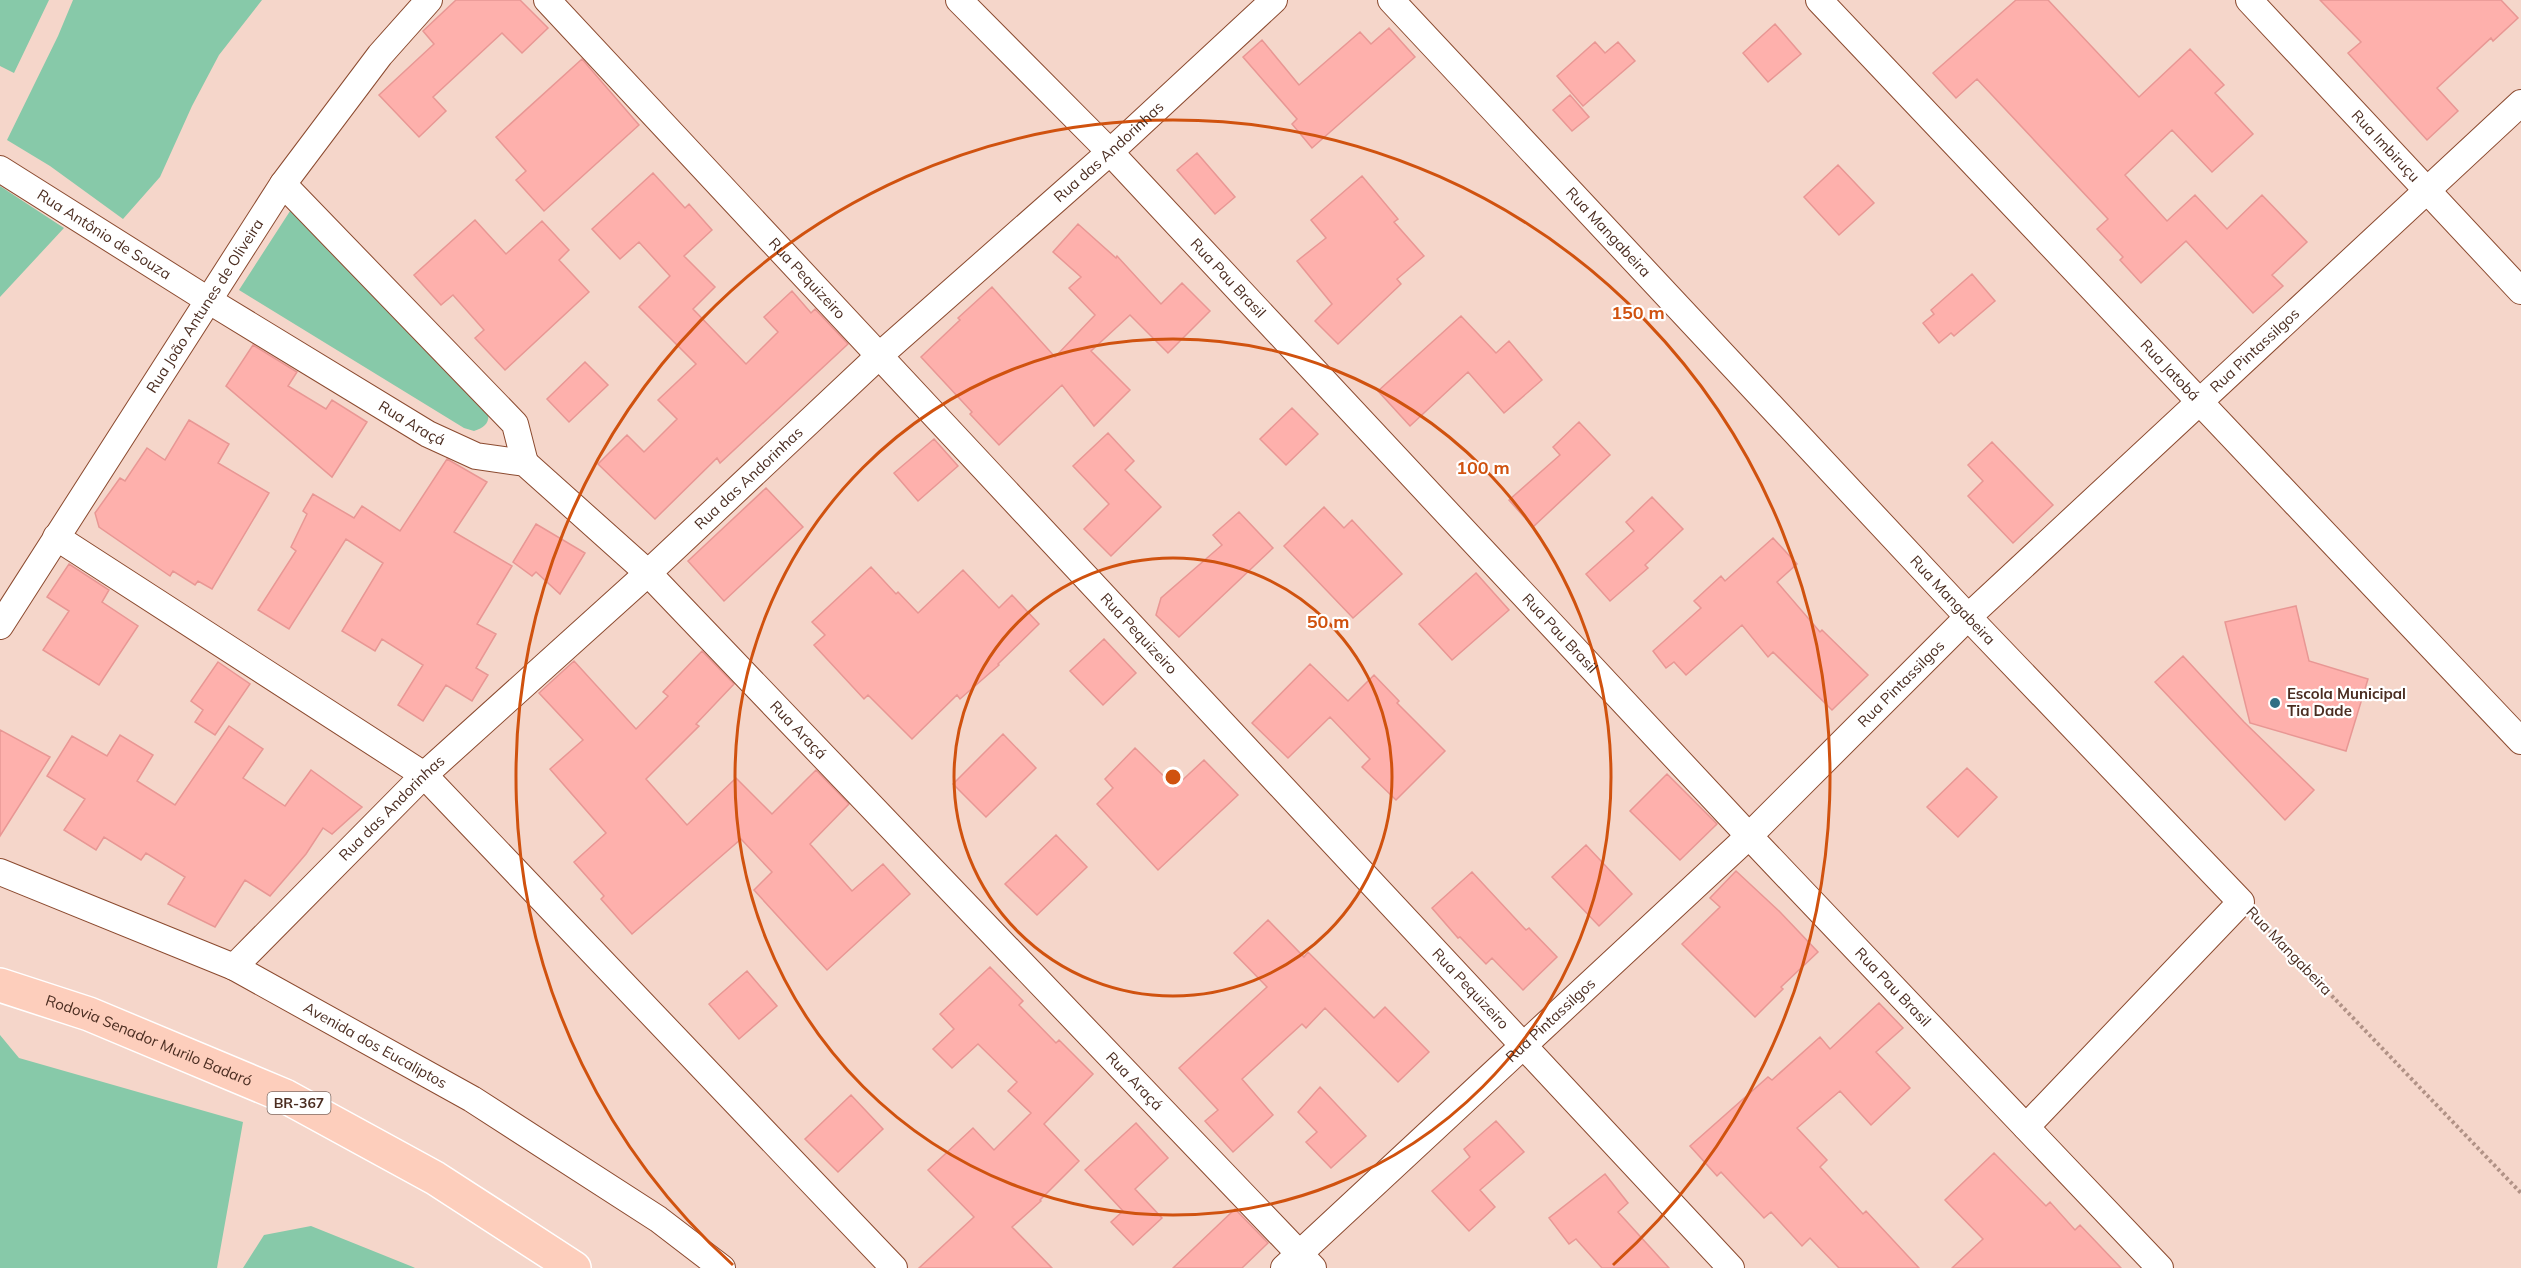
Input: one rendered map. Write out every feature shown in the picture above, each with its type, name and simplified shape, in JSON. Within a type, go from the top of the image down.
[{"type":"main road","name":"Rodovia Senador Murilo Badaró","points":[[0,985],[89,1014],[285,1096],[435,1178],[574,1268]]},
{"type":"street","name":"Rua João Antunes de Oliveira","points":[[0,626],[284,184],[380,55],[429,0]]},
{"type":"street","name":"Rua Pequizeiro","points":[[547,0],[1731,1268]]},
{"type":"street","name":"Rua Pau Brasil","points":[[959,0],[1110,152],[1749,836],[2160,1268]]},
{"type":"street","name":"Rua das Andorinhas","points":[[234,967],[424,776],[648,573],[880,355],[1110,152],[1274,0]]},
{"type":"street","name":"Rua Mangabeira","points":[[1391,0],[1968,617],[2241,902]]},
{"type":"street","name":"Rua Jatobá","points":[[1820,0],[2521,741]]},
{"type":"street","name":"Rua Imbiruçu","points":[[2249,0],[2425,191],[2521,291]]},
{"type":"street","name":"Rua Pintassilgos","points":[[1299,1263],[1525,1045],[1749,836],[1968,617],[2521,103]]},
{"type":"street","name":"Rua Antônio de Souza","points":[[0,169],[208,300]]},
{"type":"street","points":[[284,184],[515,424],[525,463]]},
{"type":"street","name":"Rua Araçá","points":[[208,300],[428,434],[476,456],[525,463],[648,573],[1299,1263]]},
{"type":"street","points":[[56,537],[424,776],[894,1268]]},
{"type":"street","name":"Avenida dos Eucaliptos","points":[[0,872],[234,967],[472,1098],[658,1219],[722,1268]]},
{"type":"street","points":[[2026,1127],[2241,902]]},
{"type":"path","name":"Rua Mangabeira","points":[[2241,902],[2521,1193]]},
{"type":"green space","points":[[0,0],[49,0],[14,73],[0,66]]},
{"type":"green space","points":[[73,0],[262,0],[219,55],[192,106],[160,177],[123,219],[50,166],[7,140]]},
{"type":"green space","points":[[0,186],[64,228],[0,297]]},
{"type":"green space","points":[[292,208],[488,412],[488,419],[484,426],[474,431],[464,428],[239,290]]},
{"type":"green space","points":[[0,1035],[19,1058],[243,1122],[217,1268],[0,1268]]},
{"type":"green space","points":[[311,1226],[415,1268],[243,1268],[264,1235]]},
{"type":"building","points":[[456,0],[520,0],[548,28],[522,53],[502,33],[433,97],[446,111],[419,137],[379,95],[434,44],[423,31]]},
{"type":"building","points":[[2016,0],[2048,0],[2139,97],[2190,49],[2224,85],[2215,93],[2253,134],[2212,172],[2172,130],[2125,175],[2167,221],[2195,195],[2227,229],[2262,195],[2307,242],[2272,275],[2283,286],[2253,313],[2186,241],[2141,283],[2120,260],[2123,257],[2097,229],[2108,219],[1977,79],[1956,98],[1933,73]]},
{"type":"building","points":[[2320,0],[2501,0],[2518,18],[2493,41],[2491,38],[2437,88],[2458,111],[2427,140],[2348,53],[2361,42]]},
{"type":"building","points":[[1775,24],[1801,54],[1768,82],[1743,53]]},
{"type":"building","points":[[1389,28],[1415,57],[1312,148],[1292,124],[1297,119],[1243,57],[1262,40],[1299,85],[1360,32],[1371,44]]},
{"type":"building","points":[[1595,42],[1605,53],[1618,42],[1635,61],[1583,106],[1557,76]]},
{"type":"building","points":[[582,59],[639,125],[544,211],[516,180],[526,171],[496,137]]},
{"type":"building","points":[[1570,95],[1589,117],[1572,131],[1553,110]]},
{"type":"building","points":[[1197,153],[1235,197],[1215,214],[1177,170]]},
{"type":"building","points":[[1838,165],[1874,203],[1839,235],[1804,197]]},
{"type":"building","points":[[653,173],[685,208],[689,204],[712,230],[684,256],[715,287],[693,309],[746,364],[778,332],[764,317],[792,291],[811,313],[815,309],[848,344],[720,463],[717,458],[655,519],[598,464],[627,435],[644,452],[677,419],[658,400],[696,364],[639,307],[670,276],[639,242],[620,259],[592,229]]},
{"type":"building","points":[[1362,176],[1398,219],[1394,222],[1424,256],[1397,279],[1401,284],[1338,344],[1315,321],[1332,304],[1297,261],[1326,238],[1311,220]]},
{"type":"building","points":[[475,220],[506,254],[542,221],[569,250],[559,260],[589,292],[505,370],[475,338],[484,330],[453,295],[441,305],[414,275]]},
{"type":"building","points":[[1078,224],[1116,258],[1117,256],[1161,304],[1182,283],[1210,311],[1168,353],[1130,315],[1091,351],[1130,390],[1094,426],[1062,385],[999,445],[921,357],[992,287],[1055,357],[1095,315],[1069,288],[1081,277],[1053,252]]},
{"type":"building","points":[[1972,274],[1995,301],[1954,336],[1951,333],[1939,343],[1923,323],[1934,314],[1931,310]]},
{"type":"building","points":[[1461,316],[1496,353],[1509,341],[1542,380],[1504,413],[1468,372],[1410,426],[1378,391]]},
{"type":"building","points":[[253,345],[297,372],[288,386],[326,409],[332,400],[367,422],[332,477],[226,386]]},
{"type":"building","points":[[585,362],[608,385],[569,422],[547,399]]},
{"type":"building","points":[[1292,408],[1318,434],[1286,465],[1260,439]]},
{"type":"building","points":[[189,420],[229,444],[218,463],[269,493],[212,589],[198,581],[195,585],[173,571],[170,576],[99,527],[95,513],[120,478],[125,481],[147,448],[165,460]]},
{"type":"building","points":[[1579,422],[1610,455],[1533,527],[1509,500],[1560,455],[1553,447]]},
{"type":"building","points":[[1108,433],[1134,461],[1125,470],[1161,507],[1111,556],[1084,529],[1109,504],[1073,466]]},
{"type":"building","points":[[934,439],[958,466],[918,501],[894,473]]},
{"type":"building","points":[[1992,442],[2053,505],[2013,543],[1968,496],[1983,481],[1968,465]]},
{"type":"building","points":[[447,459],[487,482],[454,532],[512,566],[477,624],[496,634],[476,668],[488,675],[472,701],[446,685],[423,721],[398,705],[423,665],[382,639],[375,651],[342,631],[383,563],[346,539],[289,629],[258,610],[296,551],[291,547],[307,514],[303,511],[313,494],[354,518],[362,506],[400,531]]},
{"type":"building","points":[[766,488],[803,527],[724,601],[688,561]]},
{"type":"building","points":[[1652,497],[1683,529],[1645,565],[1648,568],[1610,601],[1586,574],[1634,531],[1626,522]]},
{"type":"building","points":[[1324,507],[1344,528],[1352,520],[1402,574],[1353,618],[1284,546]]},
{"type":"building","points":[[1239,512],[1273,548],[1179,637],[1156,615],[1161,598],[1222,545],[1213,535]]},
{"type":"building","points":[[536,524],[585,553],[560,594],[536,572],[532,576],[513,562]]},
{"type":"building","points":[[1773,538],[1797,564],[1777,582],[1820,632],[1822,630],[1868,675],[1832,710],[1773,652],[1768,657],[1742,625],[1686,675],[1674,662],[1666,668],[1653,651],[1701,608],[1694,601],[1721,576],[1725,581]]},
{"type":"building","points":[[69,564],[109,590],[102,602],[138,626],[99,685],[43,650],[69,611],[47,597]]},
{"type":"building","points":[[871,567],[896,594],[898,592],[918,613],[963,570],[999,608],[1012,595],[1039,624],[999,665],[960,699],[957,695],[912,739],[868,695],[864,699],[814,645],[825,635],[812,622]]},
{"type":"building","points":[[1476,573],[1509,610],[1452,660],[1419,624]]},
{"type":"building","points":[[2296,606],[2309,661],[2368,679],[2346,751],[2250,723],[2225,622]]},
{"type":"building","points":[[1104,639],[1136,673],[1103,705],[1070,671]]},
{"type":"building","points":[[702,651],[734,684],[696,724],[699,726],[646,779],[687,825],[736,778],[772,814],[816,770],[849,804],[810,844],[852,891],[883,864],[910,894],[827,970],[754,890],[772,872],[741,839],[632,934],[601,899],[604,896],[574,862],[606,833],[550,769],[583,740],[539,693],[574,661],[636,729],[668,696],[663,692]]},
{"type":"building","points":[[2183,656],[2244,722],[2314,790],[2285,820],[2155,682]]},
{"type":"building","points":[[218,662],[250,684],[215,735],[195,722],[203,710],[191,701]]},
{"type":"building","points":[[1310,664],[1348,701],[1374,675],[1399,701],[1397,703],[1445,751],[1396,800],[1362,767],[1370,759],[1330,717],[1288,758],[1252,723]]},
{"type":"building","points":[[229,726],[263,749],[243,778],[285,806],[311,770],[362,807],[332,834],[323,828],[306,854],[270,896],[245,880],[215,927],[168,904],[185,877],[146,853],[141,860],[104,837],[96,850],[64,830],[85,799],[47,776],[72,736],[107,756],[120,735],[153,755],[137,781],[175,805]]},
{"type":"building","points":[[0,730],[50,757],[0,836]]},
{"type":"building","points":[[1003,734],[1036,768],[986,817],[953,784]]},
{"type":"building","points":[[1135,748],[1175,787],[1204,760],[1238,795],[1158,870],[1097,804],[1113,788],[1105,779]]},
{"type":"building","points":[[1967,768],[1997,797],[1958,837],[1927,807]]},
{"type":"building","points":[[1667,774],[1717,824],[1680,860],[1630,811]]},
{"type":"building","points":[[1056,835],[1087,867],[1037,915],[1005,884]]},
{"type":"building","points":[[1586,845],[1632,894],[1599,926],[1552,877]]},
{"type":"building","points":[[1736,871],[1818,952],[1781,987],[1783,989],[1755,1017],[1682,944],[1720,907],[1710,898]]},
{"type":"building","points":[[1472,872],[1526,930],[1529,928],[1557,957],[1523,990],[1492,958],[1486,964],[1460,937],[1458,938],[1432,908]]},
{"type":"building","points":[[1268,920],[1304,957],[1308,952],[1374,1018],[1385,1007],[1429,1052],[1398,1082],[1325,1008],[1306,1028],[1302,1024],[1242,1079],[1273,1115],[1233,1152],[1205,1121],[1218,1110],[1179,1068],[1267,987],[1234,953]]},
{"type":"building","points":[[990,967],[1023,1001],[1019,1005],[1056,1043],[1059,1040],[1093,1074],[1044,1124],[1079,1161],[1041,1201],[1012,1227],[1052,1268],[919,1268],[974,1217],[928,1170],[973,1128],[994,1150],[1031,1113],[1008,1091],[1017,1082],[978,1044],[952,1068],[933,1049],[954,1029],[940,1014]]},
{"type":"building","points":[[747,971],[777,1006],[739,1039],[709,1004]]},
{"type":"building","points":[[1879,1003],[1903,1028],[1876,1052],[1910,1088],[1871,1125],[1840,1091],[1797,1128],[1827,1160],[1820,1167],[1863,1214],[1866,1211],[1919,1268],[1839,1268],[1810,1238],[1802,1246],[1771,1212],[1764,1218],[1721,1172],[1717,1176],[1690,1146],[1768,1077],[1772,1080],[1820,1037],[1830,1049]]},
{"type":"building","points":[[1320,1087],[1366,1136],[1331,1168],[1306,1142],[1317,1132],[1298,1112]]},
{"type":"building","points":[[851,1095],[883,1129],[838,1172],[805,1139]]},
{"type":"building","points":[[1496,1121],[1524,1152],[1480,1190],[1495,1207],[1469,1231],[1432,1191],[1470,1157],[1464,1149]]},
{"type":"building","points":[[1136,1123],[1168,1158],[1135,1189],[1162,1218],[1133,1245],[1111,1222],[1123,1211],[1085,1170]]},
{"type":"building","points":[[1994,1153],[2046,1206],[2050,1202],[2075,1230],[2080,1225],[2121,1268],[1952,1268],[1983,1239],[1945,1200]]},
{"type":"building","points":[[1605,1174],[1628,1203],[1618,1212],[1669,1268],[1602,1268],[1576,1239],[1569,1244],[1549,1218]]},
{"type":"building","points":[[1235,1209],[1268,1243],[1242,1268],[1173,1268]]},
{"type":"place","name":"Escola Municipal Tia Dade","points":[[2275,703]]}]
